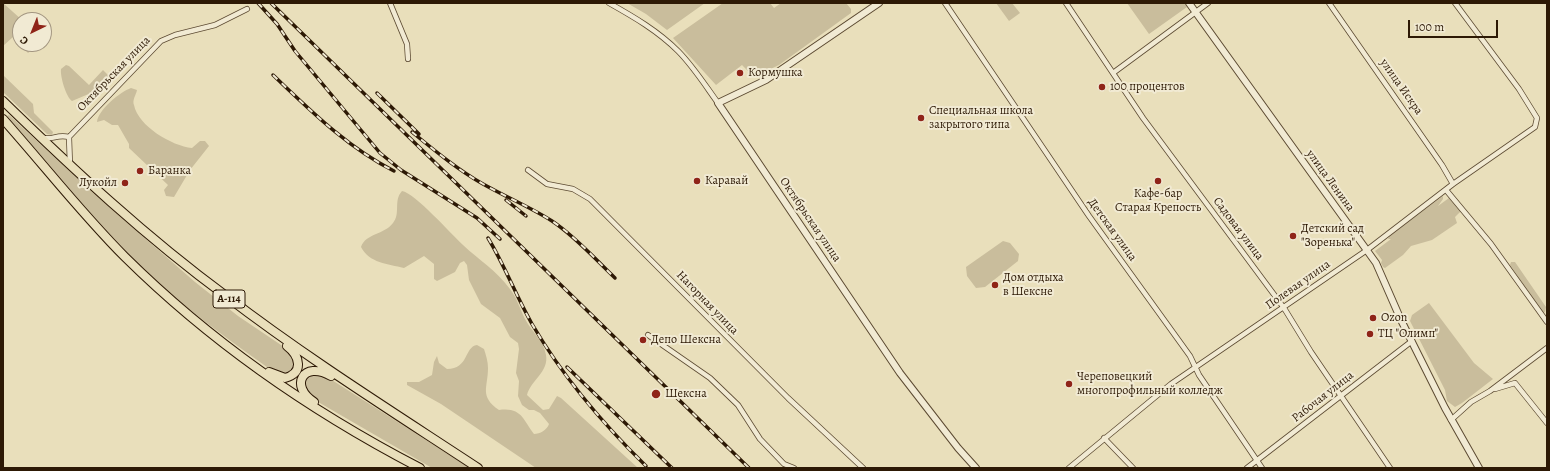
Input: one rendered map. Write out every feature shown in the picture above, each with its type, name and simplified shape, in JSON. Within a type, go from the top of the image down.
[{"type":"highway","name":"А-114","points":[[3,101],[70,166],[209,290],[292,350],[298,360],[297,369],[287,378],[273,375],[161,291]]},
{"type":"highway","name":"А-114","points":[[3,119],[106,237],[161,291],[228,348],[278,384],[352,432],[420,468]]},
{"type":"highway","name":"А-114","points":[[149,235],[259,321],[478,468]]},
{"type":"highway","name":"А-114","points":[[426,468],[310,399],[302,390],[302,379],[312,370],[322,371],[382,410],[432,438]]},
{"type":"street","points":[[390,3],[407,44],[408,59]]},
{"type":"street","name":"Октябрьская улица","points":[[609,3],[665,39],[691,66],[718,103],[900,373],[958,448],[976,468]]},
{"type":"street","points":[[718,103],[766,80],[879,3]]},
{"type":"street","name":"Детская улица","points":[[945,3],[1085,210],[1190,356],[1195,367],[1262,468]]},
{"type":"street","name":"Садовая улица","points":[[1066,3],[1143,118],[1284,308],[1311,352],[1390,468]]},
{"type":"street","name":"улица Ленина","points":[[1189,3],[1367,250],[1381,273],[1412,341],[1452,420],[1479,468]]},
{"type":"street","points":[[1113,73],[1155,44],[1208,3]]},
{"type":"street","name":"улица Искра","points":[[1329,3],[1442,165],[1453,184]]},
{"type":"street","name":"Полевая улица","points":[[1069,468],[1104,438],[1195,367],[1284,308],[1331,273],[1367,250],[1453,184],[1530,132],[1535,127],[1537,118],[1519,89],[1455,3]]},
{"type":"street","name":"Октябрьская улица","points":[[69,137],[161,41],[175,35],[215,25],[247,8]]},
{"type":"street","points":[[39,136],[46,139],[58,135],[69,137],[70,166]]},
{"type":"street","name":"Нагорная улица","points":[[528,170],[547,184],[572,189],[590,199],[788,398],[863,468]]},
{"type":"street","points":[[1446,190],[1471,218],[1547,322]]},
{"type":"street","points":[[648,335],[710,378],[738,405],[760,439],[784,464],[794,468]]},
{"type":"street","name":"Рабочая улица","points":[[1247,468],[1412,341]]},
{"type":"street","points":[[1452,420],[1471,402],[1490,391],[1547,348]]},
{"type":"street","points":[[1490,391],[1515,383],[1547,424]]},
{"type":"street","points":[[1104,438],[1133,468]]},
{"type":"shaded area","points":[[3,3],[13,12],[12,38],[3,46]]},
{"type":"shaded area","points":[[627,3],[705,3],[667,30],[646,14]]},
{"type":"shaded area","points":[[723,3],[770,3],[774,8],[781,3],[846,3],[851,9],[851,13],[779,65],[754,77],[742,65],[716,85],[673,38]]},
{"type":"shaded area","points":[[996,3],[1012,3],[1020,13],[1009,21]]},
{"type":"shaded area","points":[[1127,3],[1184,3],[1187,7],[1149,34]]},
{"type":"shaded area","points":[[66,65],[69,66],[89,85],[103,70],[108,75],[108,78],[91,93],[72,101],[66,91],[61,76],[61,69]]},
{"type":"shaded area","points":[[3,75],[33,104],[34,113],[53,132],[52,135],[47,134],[3,92]]},
{"type":"shaded area","points":[[131,88],[137,90],[133,101],[137,113],[142,120],[157,134],[175,143],[192,148],[200,141],[205,141],[209,146],[190,170],[174,197],[166,196],[164,190],[168,185],[129,148],[129,144],[118,125],[112,125],[104,120],[97,122],[101,112],[110,102],[121,93]]},
{"type":"shaded area","points":[[9,115],[92,192],[195,282],[238,316],[284,347],[295,360],[293,368],[289,372],[283,374],[275,373],[205,321],[164,288],[102,227],[7,116]]},
{"type":"shaded area","points":[[402,191],[408,193],[424,206],[463,245],[499,276],[517,300],[525,319],[543,345],[546,355],[545,366],[527,395],[543,410],[549,409],[557,396],[561,398],[638,468],[536,468],[441,404],[407,385],[407,382],[419,382],[432,375],[434,362],[437,356],[439,363],[447,369],[454,368],[463,362],[470,350],[477,345],[484,349],[488,363],[486,391],[489,400],[493,405],[499,410],[513,411],[517,413],[524,419],[534,434],[543,431],[549,424],[540,413],[534,410],[529,410],[522,405],[518,396],[519,381],[516,373],[519,349],[518,343],[510,337],[500,318],[481,304],[469,280],[467,265],[464,261],[460,263],[455,272],[437,281],[434,279],[434,264],[424,256],[404,268],[374,260],[364,252],[361,247],[363,242],[371,236],[385,230],[393,223],[397,215],[399,195]]},
{"type":"shaded area","points":[[1443,196],[1443,199],[1438,206],[1449,198],[1461,211],[1455,217],[1457,223],[1432,240],[1411,246],[1403,255],[1385,268],[1383,267],[1381,263],[1382,260],[1375,251],[1391,239],[1388,239],[1390,235]]},
{"type":"shaded area","points":[[1003,241],[1010,243],[1019,254],[1018,261],[985,287],[976,288],[967,276],[966,267]]},
{"type":"shaded area","points":[[1511,262],[1515,262],[1546,307],[1545,312],[1543,313],[1539,308],[1510,265]]},
{"type":"shaded area","points":[[1429,303],[1474,363],[1493,379],[1455,407],[1447,401],[1445,390],[1410,321],[1412,315]]},
{"type":"shaded area","points":[[310,374],[324,375],[470,468],[432,468],[313,399],[309,395],[304,382]]},
{"type":"railway","points":[[258,3],[277,24],[295,51],[380,153],[401,170],[477,218],[500,239]]},
{"type":"railway","points":[[271,3],[749,468]]},
{"type":"railway","points":[[273,75],[345,140],[394,171]]},
{"type":"railway","points":[[377,93],[419,134]]},
{"type":"railway","points":[[412,132],[446,160],[464,172],[561,227],[615,278]]},
{"type":"railway","points":[[506,200],[526,216]]},
{"type":"railway","points":[[488,238],[532,324],[557,363],[599,417],[646,466]]},
{"type":"railway","points":[[567,367],[672,468]]},
{"type":"place","name":"Кормушка","points":[[740,73]]},
{"type":"place","name":"100 процентов","points":[[1102,87]]},
{"type":"place","name":"Специальная школа закрытого типа","points":[[921,118]]},
{"type":"place","name":"Баранка","points":[[140,171]]},
{"type":"place","name":"Каравай","points":[[697,181]]},
{"type":"place","name":"Кафе-бар Старая Крепость","points":[[1158,181]]},
{"type":"place","name":"Лукойл","points":[[125,183]]},
{"type":"place","name":"Детский сад \"Зоренька\"","points":[[1293,236]]},
{"type":"place","name":"Дом отдыха в Шекснe","points":[[995,285]]},
{"type":"place","name":"Ozon","points":[[1373,318]]},
{"type":"place","name":"ТЦ \"Олимп\"","points":[[1370,334]]},
{"type":"place","name":"Депо Шексна","points":[[643,340]]},
{"type":"place","name":"Череповецкий многопрофильный колледж","points":[[1069,384]]},
{"type":"place","name":"Шексна","points":[[656,394]]}]
